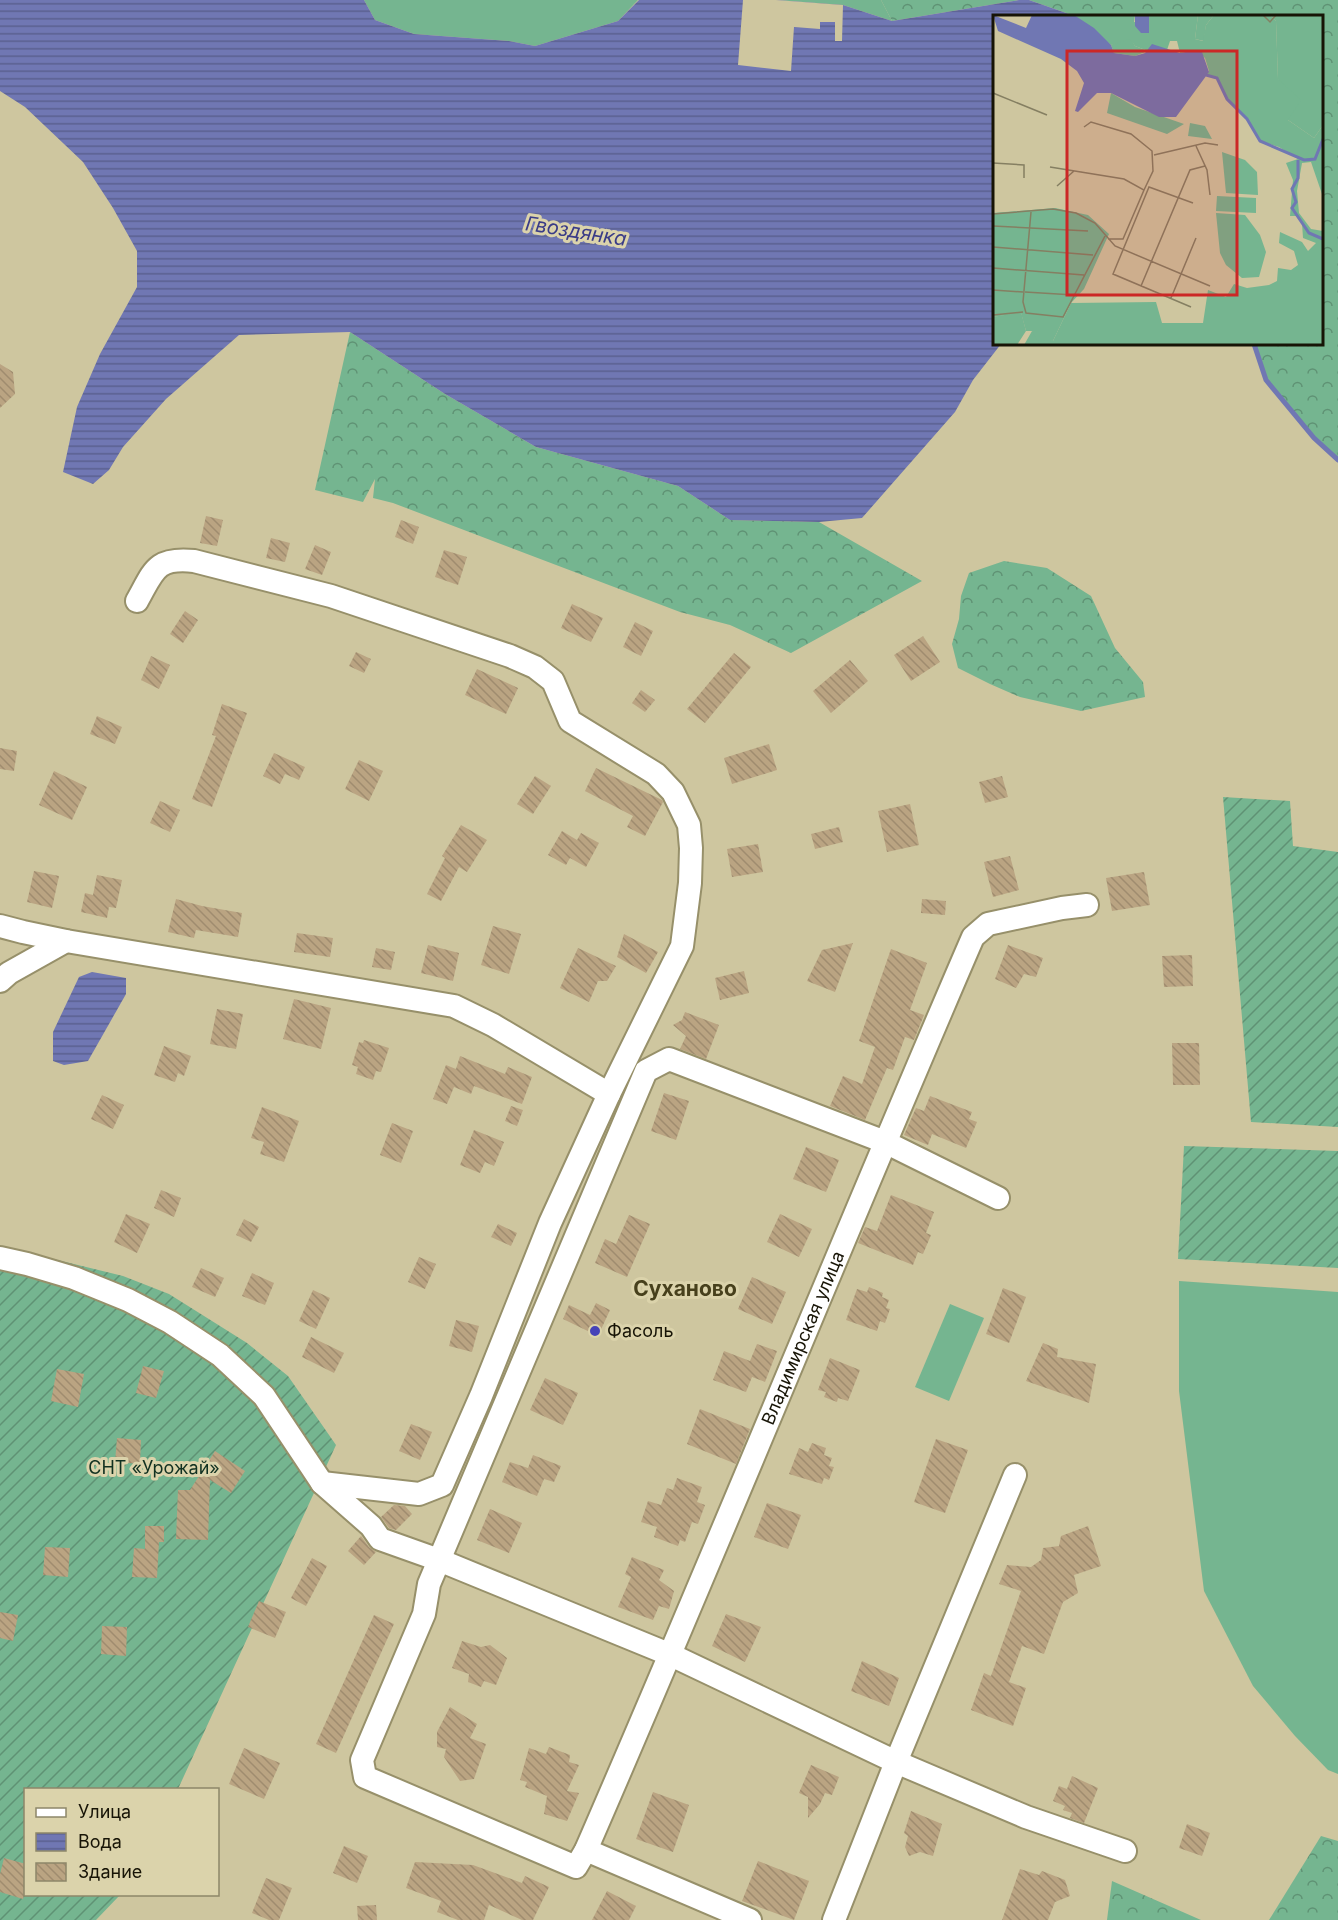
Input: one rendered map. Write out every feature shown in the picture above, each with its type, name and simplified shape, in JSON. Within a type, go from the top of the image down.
[{"type":"street","points":[[136,600],[159,565],[178,559],[194,561],[331,596],[510,656],[535,667],[553,681],[570,721],[656,774],[673,792],[689,825],[690,883],[682,946],[609,1094],[550,1223],[481,1396],[442,1485],[419,1494],[322,1483]]},
{"type":"street","name":"Владимирская улица","points":[[586,1850],[671,1655],[973,937],[988,924],[1087,905]]},
{"type":"street","points":[[0,926],[66,940],[454,1006],[493,1025],[609,1094]]},
{"type":"street","points":[[0,981],[9,973],[66,940]]},
{"type":"street","points":[[750,1920],[586,1850],[576,1867],[364,1777],[362,1760],[424,1614],[429,1584],[646,1071],[669,1059],[885,1142],[998,1198]]},
{"type":"street","points":[[0,1258],[74,1278],[128,1300],[170,1322],[220,1354],[264,1396],[322,1483],[371,1526],[380,1539],[439,1560],[671,1655],[896,1762],[1026,1817],[1125,1851]]},
{"type":"street","points":[[834,1920],[896,1762],[1015,1474]]},
{"type":"green space","points":[[364,0],[638,0],[618,21],[535,46],[509,41],[414,34],[375,20]]},
{"type":"green space","points":[[776,0],[881,0],[892,21],[843,5]]},
{"type":"green space","points":[[881,0],[1019,0],[892,21]]},
{"type":"green space","points":[[1029,0],[1338,0],[1338,460],[1314,438],[1266,380],[1254,345],[1323,345],[1323,15],[1069,14]]},
{"type":"green space","points":[[350,332],[445,394],[536,447],[678,486],[730,520],[819,522],[922,581],[791,653],[730,625],[680,612],[393,503],[373,498],[375,479],[363,502],[315,490]]},
{"type":"green space","points":[[1004,561],[1047,568],[1091,596],[1115,648],[1143,682],[1145,697],[1081,711],[1020,697],[958,668],[952,644],[959,619],[961,596],[969,573]]},
{"type":"green space","points":[[1223,797],[1290,801],[1293,846],[1338,852],[1338,1127],[1251,1122]]},
{"type":"green space","points":[[1184,1146],[1338,1151],[1338,1268],[1178,1259]]},
{"type":"green space","name":"СНТ «Урожай»","points":[[0,1246],[123,1276],[169,1294],[247,1343],[288,1376],[336,1445],[178,1788],[24,1788],[24,1896],[119,1896],[96,1920],[0,1920]]},
{"type":"green space","points":[[1179,1281],[1338,1292],[1338,1774],[1328,1770],[1295,1736],[1253,1686],[1204,1591],[1179,1391]]},
{"type":"green space","points":[[950,1304],[984,1318],[949,1401],[915,1387]]},
{"type":"green space","points":[[1321,1836],[1338,1841],[1338,1920],[1269,1920]]},
{"type":"green space","points":[[1112,1881],[1201,1920],[1107,1920]]},
{"type":"water","points":[[0,0],[364,0],[375,20],[414,34],[509,41],[535,46],[618,21],[639,0],[776,0],[843,5],[892,21],[1029,0],[1070,15],[993,15],[993,345],[1000,345],[973,380],[955,412],[862,518],[819,522],[730,520],[678,486],[536,447],[445,394],[350,332],[239,335],[166,399],[123,447],[109,470],[93,484],[63,472],[77,407],[100,354],[137,287],[137,251],[83,162],[25,107],[0,91]]},
{"type":"water","points":[[92,972],[126,978],[126,994],[88,1061],[64,1065],[53,1061],[53,1032],[79,977]]},
{"type":"pier","points":[[743,0],[843,5],[842,41],[835,41],[835,22],[820,22],[820,29],[794,27],[791,71],[738,65]]},
{"type":"building","points":[[0,364],[13,372],[15,394],[0,408]]},
{"type":"building","points":[[206,516],[223,520],[217,546],[200,543]]},
{"type":"building","points":[[401,520],[419,527],[413,544],[395,537]]},
{"type":"building","points":[[271,538],[290,543],[285,562],[266,558]]},
{"type":"building","points":[[315,545],[331,552],[322,575],[305,569]]},
{"type":"building","points":[[444,550],[467,557],[458,585],[435,577]]},
{"type":"building","points":[[572,604],[603,618],[591,642],[561,628]]},
{"type":"building","points":[[185,611],[198,620],[183,643],[170,634]]},
{"type":"building","points":[[635,622],[653,631],[641,656],[623,647]]},
{"type":"building","points":[[923,636],[940,662],[911,681],[894,655]]},
{"type":"building","points":[[356,652],[371,659],[364,673],[349,666]]},
{"type":"building","points":[[734,653],[751,667],[705,723],[687,709]]},
{"type":"building","points":[[151,656],[170,665],[159,689],[141,680]]},
{"type":"building","points":[[850,660],[868,681],[831,713],[813,691]]},
{"type":"building","points":[[477,669],[518,688],[506,714],[465,695]]},
{"type":"building","points":[[641,690],[655,700],[645,712],[632,703]]},
{"type":"building","points":[[222,704],[247,713],[212,807],[192,799],[216,736],[212,735]]},
{"type":"building","points":[[97,716],[122,727],[115,744],[90,734]]},
{"type":"building","points":[[769,744],[777,770],[732,784],[724,758]]},
{"type":"building","points":[[0,748],[17,751],[14,771],[0,769]]},
{"type":"building","points":[[274,753],[305,767],[299,780],[285,774],[280,784],[263,776]]},
{"type":"building","points":[[359,760],[383,771],[369,801],[345,789]]},
{"type":"building","points":[[596,768],[662,800],[645,836],[627,827],[633,816],[585,791]]},
{"type":"building","points":[[54,771],[87,787],[72,820],[39,805]]},
{"type":"building","points":[[535,776],[551,786],[533,814],[517,804]]},
{"type":"building","points":[[1002,776],[1008,797],[985,803],[979,782]]},
{"type":"building","points":[[160,801],[180,810],[170,832],[150,823]]},
{"type":"building","points":[[910,804],[919,845],[887,852],[878,811]]},
{"type":"building","points":[[461,825],[487,840],[467,872],[459,867],[441,901],[427,894],[445,858],[442,856]]},
{"type":"building","points":[[839,827],[843,842],[815,849],[811,834]]},
{"type":"building","points":[[562,831],[577,840],[581,833],[599,843],[586,867],[570,858],[566,865],[548,855]]},
{"type":"building","points":[[758,844],[763,872],[732,877],[727,849]]},
{"type":"building","points":[[1010,856],[1019,890],[993,897],[984,862]]},
{"type":"building","points":[[34,871],[59,876],[52,908],[27,902]]},
{"type":"building","points":[[1144,872],[1150,905],[1112,911],[1106,878]]},
{"type":"building","points":[[97,875],[122,880],[116,908],[109,907],[107,918],[81,912],[85,893],[93,895]]},
{"type":"building","points":[[176,899],[242,913],[238,937],[196,930],[194,938],[168,932]]},
{"type":"building","points":[[922,899],[946,901],[945,915],[921,913]]},
{"type":"building","points":[[493,926],[521,934],[509,974],[481,965]]},
{"type":"building","points":[[297,933],[333,938],[330,957],[294,952]]},
{"type":"building","points":[[624,934],[658,952],[646,973],[617,957]]},
{"type":"building","points":[[853,943],[835,992],[807,981],[822,950]]},
{"type":"building","points":[[428,945],[459,953],[453,981],[421,973]]},
{"type":"building","points":[[1008,945],[1043,958],[1036,977],[1024,974],[1016,988],[995,979]]},
{"type":"building","points":[[376,948],[395,952],[391,970],[372,967]]},
{"type":"building","points":[[578,948],[616,966],[607,981],[598,981],[589,1002],[560,988]]},
{"type":"building","points":[[891,949],[927,963],[910,1010],[924,1015],[914,1040],[905,1037],[893,1070],[887,1068],[865,1120],[830,1106],[843,1076],[862,1084],[875,1047],[859,1041]]},
{"type":"building","points":[[1192,955],[1193,986],[1164,987],[1162,956]]},
{"type":"building","points":[[744,971],[749,993],[720,1000],[715,978]]},
{"type":"building","points":[[294,999],[331,1008],[321,1049],[283,1039]]},
{"type":"building","points":[[217,1009],[243,1014],[236,1049],[210,1044]]},
{"type":"building","points":[[685,1012],[719,1025],[706,1059],[680,1049],[686,1036],[673,1025],[682,1020]]},
{"type":"building","points":[[364,1040],[389,1048],[381,1072],[376,1071],[373,1080],[356,1074],[358,1067],[352,1065],[359,1042],[363,1043]]},
{"type":"building","points":[[1172,1043],[1199,1043],[1200,1085],[1173,1085]]},
{"type":"building","points":[[164,1046],[191,1056],[184,1076],[178,1073],[175,1082],[154,1075]]},
{"type":"building","points":[[460,1056],[505,1074],[508,1067],[532,1077],[522,1104],[474,1086],[471,1094],[454,1087],[447,1104],[433,1099],[446,1065],[456,1069]]},
{"type":"building","points":[[664,1093],[689,1101],[676,1140],[651,1131]]},
{"type":"building","points":[[102,1095],[124,1105],[113,1129],[91,1119]]},
{"type":"building","points":[[930,1096],[972,1112],[969,1119],[977,1122],[966,1148],[932,1134],[928,1145],[904,1135],[916,1108],[924,1111]]},
{"type":"building","points":[[511,1106],[523,1110],[517,1126],[505,1121]]},
{"type":"building","points":[[262,1107],[299,1121],[284,1162],[260,1154],[264,1142],[251,1138]]},
{"type":"building","points":[[392,1123],[413,1131],[401,1163],[380,1155]]},
{"type":"building","points":[[474,1130],[504,1142],[494,1166],[485,1162],[480,1173],[460,1165]]},
{"type":"building","points":[[806,1147],[839,1160],[826,1192],[793,1179]]},
{"type":"building","points":[[161,1190],[181,1198],[174,1217],[154,1208]]},
{"type":"building","points":[[891,1195],[934,1212],[926,1233],[931,1235],[923,1254],[918,1252],[913,1265],[858,1243],[865,1227],[877,1231]]},
{"type":"building","points":[[126,1214],[150,1224],[137,1253],[114,1242]]},
{"type":"building","points":[[780,1214],[812,1229],[799,1257],[767,1242]]},
{"type":"building","points":[[629,1215],[650,1224],[627,1277],[595,1263],[605,1239],[616,1244]]},
{"type":"building","points":[[244,1219],[259,1227],[251,1242],[236,1235]]},
{"type":"building","points":[[498,1224],[517,1233],[511,1246],[491,1237]]},
{"type":"building","points":[[419,1257],[436,1264],[425,1289],[408,1282]]},
{"type":"building","points":[[201,1268],[224,1278],[215,1297],[192,1287]]},
{"type":"building","points":[[252,1273],[274,1283],[265,1305],[242,1296]]},
{"type":"building","points":[[752,1277],[786,1292],[772,1324],[738,1309]]},
{"type":"building","points":[[869,1287],[883,1293],[882,1297],[889,1300],[886,1308],[890,1309],[885,1323],[880,1321],[877,1331],[846,1320],[857,1289],[867,1292]]},
{"type":"building","points":[[1003,1288],[1026,1297],[1009,1343],[986,1334]]},
{"type":"building","points":[[313,1290],[330,1298],[316,1329],[299,1321]]},
{"type":"building","points":[[596,1303],[610,1310],[598,1336],[563,1319],[569,1305],[590,1315]]},
{"type":"building","points":[[456,1320],[479,1326],[472,1352],[449,1346]]},
{"type":"building","points":[[311,1337],[344,1353],[334,1373],[302,1357]]},
{"type":"building","points":[[1043,1343],[1058,1349],[1057,1357],[1096,1364],[1089,1403],[1026,1381]]},
{"type":"building","points":[[757,1344],[777,1351],[765,1382],[752,1377],[746,1392],[713,1380],[724,1351],[750,1361]]},
{"type":"building","points":[[830,1358],[860,1370],[848,1401],[838,1398],[837,1402],[824,1397],[826,1392],[818,1390]]},
{"type":"building","points":[[143,1366],[164,1371],[156,1398],[136,1393]]},
{"type":"building","points":[[57,1369],[84,1374],[78,1407],[51,1401]]},
{"type":"building","points":[[545,1378],[578,1393],[563,1425],[530,1410]]},
{"type":"building","points":[[700,1409],[750,1429],[736,1464],[687,1444]]},
{"type":"building","points":[[411,1424],[432,1432],[420,1460],[399,1451]]},
{"type":"building","points":[[117,1438],[141,1440],[140,1464],[115,1462]]},
{"type":"building","points":[[936,1439],[968,1450],[945,1513],[914,1502]]},
{"type":"building","points":[[812,1443],[826,1448],[824,1455],[832,1458],[829,1466],[834,1467],[829,1480],[824,1478],[822,1484],[789,1474],[799,1448],[808,1452]]},
{"type":"building","points":[[215,1451],[245,1471],[231,1493],[210,1480],[208,1540],[176,1539],[178,1490],[190,1490]]},
{"type":"building","points":[[533,1455],[561,1466],[554,1482],[544,1479],[537,1496],[502,1482],[510,1462],[528,1468]]},
{"type":"building","points":[[677,1478],[702,1487],[697,1502],[705,1505],[698,1524],[692,1522],[685,1542],[680,1540],[678,1546],[654,1537],[657,1527],[641,1522],[648,1501],[661,1505],[667,1488],[673,1490]]},
{"type":"building","points":[[767,1503],[801,1515],[788,1549],[754,1537]]},
{"type":"building","points":[[394,1505],[405,1506],[412,1514],[396,1530],[389,1528],[381,1517]]},
{"type":"building","points":[[490,1509],[522,1523],[509,1553],[477,1540]]},
{"type":"building","points":[[145,1526],[164,1526],[164,1542],[159,1542],[157,1578],[132,1577],[134,1548],[145,1549]]},
{"type":"building","points":[[1088,1526],[1101,1566],[1074,1575],[1078,1593],[1063,1602],[1044,1654],[1022,1646],[1009,1682],[1026,1688],[1013,1726],[971,1710],[984,1673],[991,1676],[1021,1591],[999,1584],[1007,1565],[1031,1567],[1041,1560],[1043,1548],[1059,1546],[1061,1536]]},
{"type":"building","points":[[361,1536],[376,1552],[364,1565],[348,1551]]},
{"type":"building","points":[[45,1547],[70,1548],[68,1577],[43,1575]]},
{"type":"building","points":[[632,1557],[664,1570],[659,1580],[674,1591],[669,1609],[659,1606],[653,1620],[618,1607],[631,1577],[625,1574]]},
{"type":"building","points":[[312,1558],[327,1566],[306,1606],[291,1598]]},
{"type":"building","points":[[259,1601],[286,1612],[275,1638],[248,1627]]},
{"type":"building","points":[[0,1612],[18,1615],[13,1641],[0,1638]]},
{"type":"building","points":[[726,1614],[761,1627],[745,1662],[712,1646]]},
{"type":"building","points":[[374,1615],[394,1624],[336,1753],[316,1744]]},
{"type":"building","points":[[102,1626],[127,1627],[126,1656],[101,1654]]},
{"type":"building","points":[[462,1641],[481,1647],[490,1645],[507,1658],[496,1685],[484,1681],[481,1687],[468,1682],[469,1674],[452,1668]]},
{"type":"building","points":[[862,1661],[899,1678],[889,1706],[851,1691]]},
{"type":"building","points":[[450,1707],[477,1724],[470,1738],[486,1744],[474,1779],[460,1781],[444,1757],[446,1749],[437,1747],[437,1732]]},
{"type":"building","points":[[549,1747],[570,1755],[569,1762],[579,1765],[567,1791],[579,1793],[567,1821],[544,1814],[547,1796],[525,1787],[527,1782],[520,1780],[529,1748],[546,1754]]},
{"type":"building","points":[[244,1748],[280,1763],[264,1799],[229,1784]]},
{"type":"building","points":[[811,1765],[839,1777],[832,1795],[825,1793],[820,1804],[808,1818],[808,1797],[799,1793]]},
{"type":"building","points":[[1072,1776],[1098,1788],[1084,1823],[1070,1818],[1072,1813],[1063,1810],[1065,1806],[1053,1801],[1059,1786],[1067,1789]]},
{"type":"building","points":[[653,1792],[689,1805],[673,1852],[636,1839]]},
{"type":"building","points":[[911,1811],[942,1824],[933,1856],[920,1852],[909,1856],[905,1847],[908,1836],[904,1833]]},
{"type":"building","points":[[1187,1824],[1210,1833],[1202,1856],[1179,1848]]},
{"type":"building","points":[[344,1846],[368,1856],[357,1883],[333,1873]]},
{"type":"building","points":[[4,1858],[24,1863],[23,1899],[0,1892],[0,1874]]},
{"type":"building","points":[[758,1861],[809,1881],[794,1920],[742,1901]]},
{"type":"building","points":[[415,1862],[473,1865],[522,1883],[525,1876],[549,1887],[533,1920],[522,1920],[489,1905],[484,1920],[458,1920],[437,1912],[441,1901],[406,1888]]},
{"type":"building","points":[[1020,1869],[1039,1875],[1042,1871],[1065,1880],[1070,1896],[1055,1902],[1048,1920],[1002,1920]]},
{"type":"building","points":[[266,1878],[292,1888],[279,1920],[269,1920],[252,1913]]},
{"type":"building","points":[[607,1891],[636,1906],[629,1920],[592,1920]]},
{"type":"building","points":[[376,1905],[377,1920],[358,1920],[357,1906]]},
{"type":"waterway","name":"Гвоздянка","points":[[1254,345],[1266,380],[1314,438],[1338,460]]},
{"type":"place","name":"Фасоль","points":[[595,1331]]},
{"type":"district","name":"Суханово","points":[[685,1289]]}]
